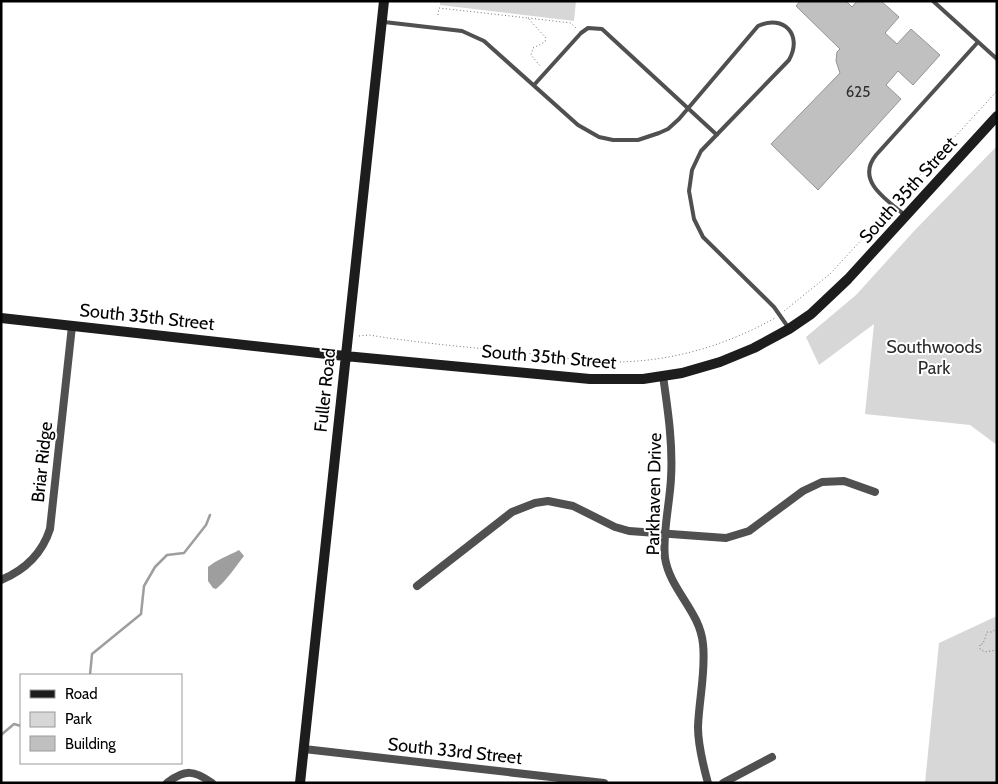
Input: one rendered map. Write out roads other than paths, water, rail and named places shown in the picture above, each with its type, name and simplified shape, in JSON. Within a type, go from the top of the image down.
[{"type":"street","name":"Fuller Road","points":[[300,783],[384,1]]},
{"type":"street","name":"South 35th Street","points":[[1,318],[345,356],[606,380],[663,376],[695,370],[731,358],[766,343],[810,314],[831,296],[997,116]]},
{"type":"street","name":"Briar Ridge","points":[[1,580],[13,575],[31,562],[40,550],[50,529],[72,326]]},
{"type":"street","name":"Parkhaven Drive","points":[[663,376],[672,450],[665,558],[672,579],[694,613],[703,641],[704,654],[698,728],[708,783]]},
{"type":"street","points":[[417,586],[512,512],[535,503],[561,502],[615,527],[636,532],[715,538],[738,536],[757,526],[808,488],[822,482],[844,481],[875,492]]},
{"type":"street","name":"South 33rd Street","points":[[304,749],[604,783]]},
{"type":"street","points":[[723,783],[772,756]]},
{"type":"street","points":[[167,783],[176,776],[188,772],[202,776],[212,783]]},
{"type":"lane","points":[[933,1],[997,59]]},
{"type":"lane","points":[[381,22],[446,28],[462,31],[484,41],[578,125],[599,137],[613,140],[638,140],[668,129],[689,108],[758,26],[767,22],[778,23],[787,27],[792,34],[795,44],[794,52],[789,60],[701,151],[692,170],[689,197],[694,219],[704,237],[770,302],[789,329]]},
{"type":"lane","points":[[534,85],[588,28],[602,29],[718,135]]},
{"type":"lane","points":[[906,216],[871,183],[868,171],[872,160],[978,42]]},
{"type":"waterway","points":[[90,674],[92,654],[141,614],[144,586],[155,567],[167,555],[184,553],[206,525],[210,515]]},
{"type":"waterway","points":[[1,735],[14,724],[20,726]]},
{"type":"park label","name":"Southwoods Park","points":[[934,357]]}]
